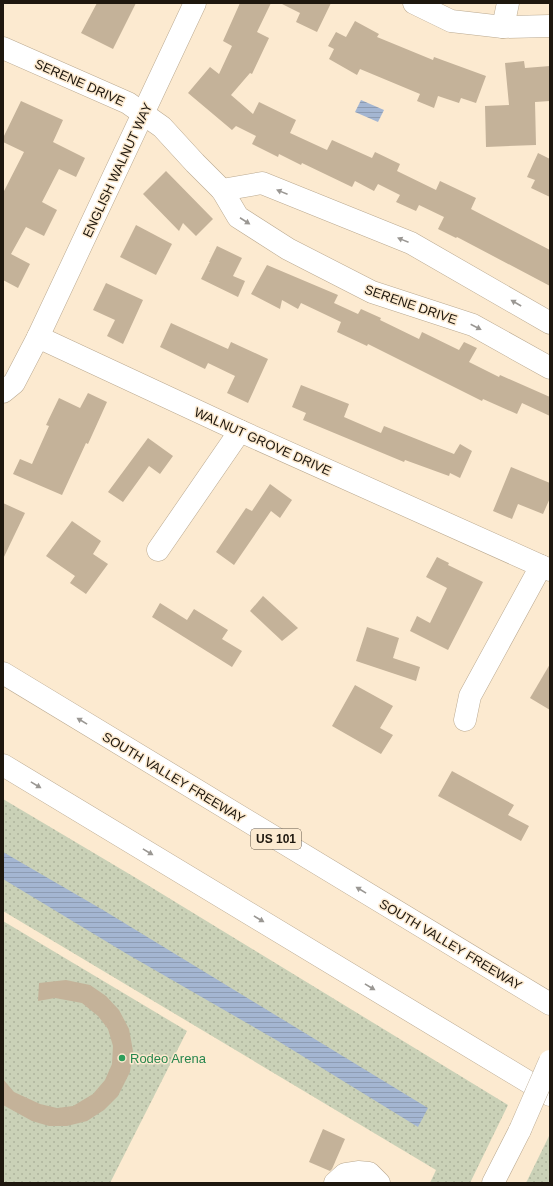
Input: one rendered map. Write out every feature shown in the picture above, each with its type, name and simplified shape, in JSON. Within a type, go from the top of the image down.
[{"type":"main road","name":"ENGLISH WALNUT WAY","points":[[38,337],[195,3]]},
{"type":"main road","points":[[414,3],[451,21],[503,27],[550,26]]},
{"type":"main road","points":[[503,27],[508,3]]},
{"type":"main road","name":"SERENE DRIVE","points":[[3,48],[128,103],[144,113],[162,127],[222,190],[238,217],[288,250],[372,292],[473,325],[550,368]]},
{"type":"main road","points":[[222,190],[262,184],[411,243],[550,323]]},
{"type":"main road","points":[[3,392],[14,383],[38,337]]},
{"type":"main road","name":"WALNUT GROVE DRIVE","points":[[38,337],[240,431],[546,568]]},
{"type":"main road","points":[[158,550],[240,431]]},
{"type":"main road","points":[[465,720],[470,696],[546,568]]},
{"type":"main road","name":"SOUTH VALLEY FREEWAY","points":[[3,673],[550,1004]]},
{"type":"main road","points":[[3,765],[550,1095]]},
{"type":"main road","points":[[493,1183],[520,1130],[550,1062]]},
{"type":"main road","points":[[335,1183],[345,1174],[358,1172],[369,1173],[379,1183]]},
{"type":"green space","points":[[3,799],[136,878],[508,1105],[470,1183],[430,1183],[436,1170],[3,911]]},
{"type":"green space","points":[[3,921],[187,1031],[110,1183],[3,1183]]},
{"type":"green space","points":[[550,1134],[550,1183],[526,1183]]},
{"type":"water","points":[[361,100],[384,110],[378,122],[355,112]]},
{"type":"water","points":[[3,852],[103,910],[428,1108],[418,1127],[278,1041],[127,954],[3,879]]},
{"type":"building","points":[[97,3],[136,3],[113,49],[81,33]]},
{"type":"building","points":[[240,3],[271,3],[257,32],[269,38],[252,74],[250,73],[231,95],[253,114],[259,102],[296,120],[290,133],[327,150],[332,140],[372,158],[375,152],[400,164],[397,171],[436,190],[440,181],[476,198],[471,209],[550,250],[550,286],[457,237],[456,238],[438,229],[444,217],[419,205],[416,211],[396,202],[400,195],[378,184],[374,191],[355,181],[352,187],[302,163],[301,165],[279,154],[278,157],[252,144],[256,136],[236,126],[232,130],[188,93],[210,67],[219,74],[232,46],[223,41]]},
{"type":"building","points":[[280,3],[331,3],[317,32],[296,22],[300,13]]},
{"type":"building","points":[[355,21],[379,34],[377,37],[433,60],[434,57],[486,76],[476,103],[461,98],[459,103],[438,96],[434,108],[417,101],[420,94],[360,69],[357,75],[329,59],[334,49],[328,46],[336,32],[346,37]]},
{"type":"building","points":[[524,61],[525,68],[550,66],[550,101],[535,102],[536,145],[486,147],[485,106],[509,105],[505,63]]},
{"type":"building","points":[[21,101],[63,120],[53,142],[85,158],[76,177],[59,169],[42,202],[57,210],[44,236],[26,227],[11,254],[30,264],[18,288],[3,280],[3,193],[24,152],[3,142],[3,138]]},
{"type":"building","points":[[538,153],[550,159],[550,197],[531,188],[535,180],[527,177]]},
{"type":"building","points":[[166,171],[213,219],[196,236],[183,223],[179,231],[143,194]]},
{"type":"building","points":[[136,225],[172,244],[156,275],[120,257]]},
{"type":"building","points":[[217,246],[242,258],[233,276],[245,281],[238,297],[201,279]]},
{"type":"building","points":[[267,265],[338,295],[334,303],[358,314],[361,309],[419,339],[422,332],[459,350],[464,342],[477,348],[469,362],[499,377],[500,375],[550,397],[550,416],[522,403],[517,414],[483,399],[482,401],[368,344],[367,346],[337,332],[341,322],[301,303],[298,309],[282,300],[280,309],[251,294]]},
{"type":"building","points":[[106,283],[143,300],[123,344],[107,336],[115,320],[93,310]]},
{"type":"building","points":[[171,323],[228,349],[231,342],[268,359],[248,403],[227,393],[235,376],[208,363],[205,369],[160,347]]},
{"type":"building","points":[[301,385],[349,404],[344,417],[381,433],[384,426],[454,454],[460,444],[472,451],[460,478],[450,473],[449,476],[405,460],[404,462],[303,420],[306,413],[292,407]]},
{"type":"building","points":[[88,393],[107,402],[62,495],[13,474],[20,459],[32,464],[49,426],[46,425],[59,398],[80,408]]},
{"type":"building","points":[[148,438],[173,456],[160,474],[149,466],[123,502],[108,492]]},
{"type":"building","points":[[511,467],[550,483],[550,498],[543,514],[518,504],[512,519],[493,511]]},
{"type":"building","points":[[270,484],[292,500],[280,518],[271,511],[234,565],[216,552],[246,508],[252,511]]},
{"type":"building","points":[[3,503],[25,513],[3,559]]},
{"type":"building","points":[[72,521],[101,541],[93,554],[108,564],[86,594],[70,583],[75,576],[46,556]]},
{"type":"building","points":[[437,557],[449,563],[448,565],[483,582],[448,650],[410,631],[417,616],[430,623],[447,588],[426,577]]},
{"type":"building","points":[[263,596],[298,628],[282,641],[250,611]]},
{"type":"building","points":[[160,603],[187,620],[194,609],[228,630],[222,639],[242,651],[232,667],[152,617]]},
{"type":"building","points":[[367,627],[399,638],[393,658],[420,667],[416,681],[356,661]]},
{"type":"building","points":[[550,664],[550,710],[530,698]]},
{"type":"building","points":[[355,685],[393,706],[380,728],[393,735],[381,754],[332,726]]},
{"type":"building","points":[[452,771],[514,805],[508,815],[529,826],[521,841],[438,796]]},
{"type":"building","name":"Rodeo Arena","points":[[66,980],[90,985],[106,996],[119,1010],[129,1029],[133,1051],[130,1072],[118,1096],[104,1110],[87,1121],[67,1126],[49,1126],[32,1121],[3,1105],[3,1079],[14,1092],[40,1104],[57,1108],[73,1106],[93,1094],[105,1080],[112,1064],[113,1046],[108,1029],[98,1016],[82,1003],[55,998],[38,1001],[39,983]]},
{"type":"building","points":[[323,1129],[345,1139],[330,1171],[309,1162]]},
{"type":"place","name":"Rodeo Arena","points":[[122,1058]]}]
